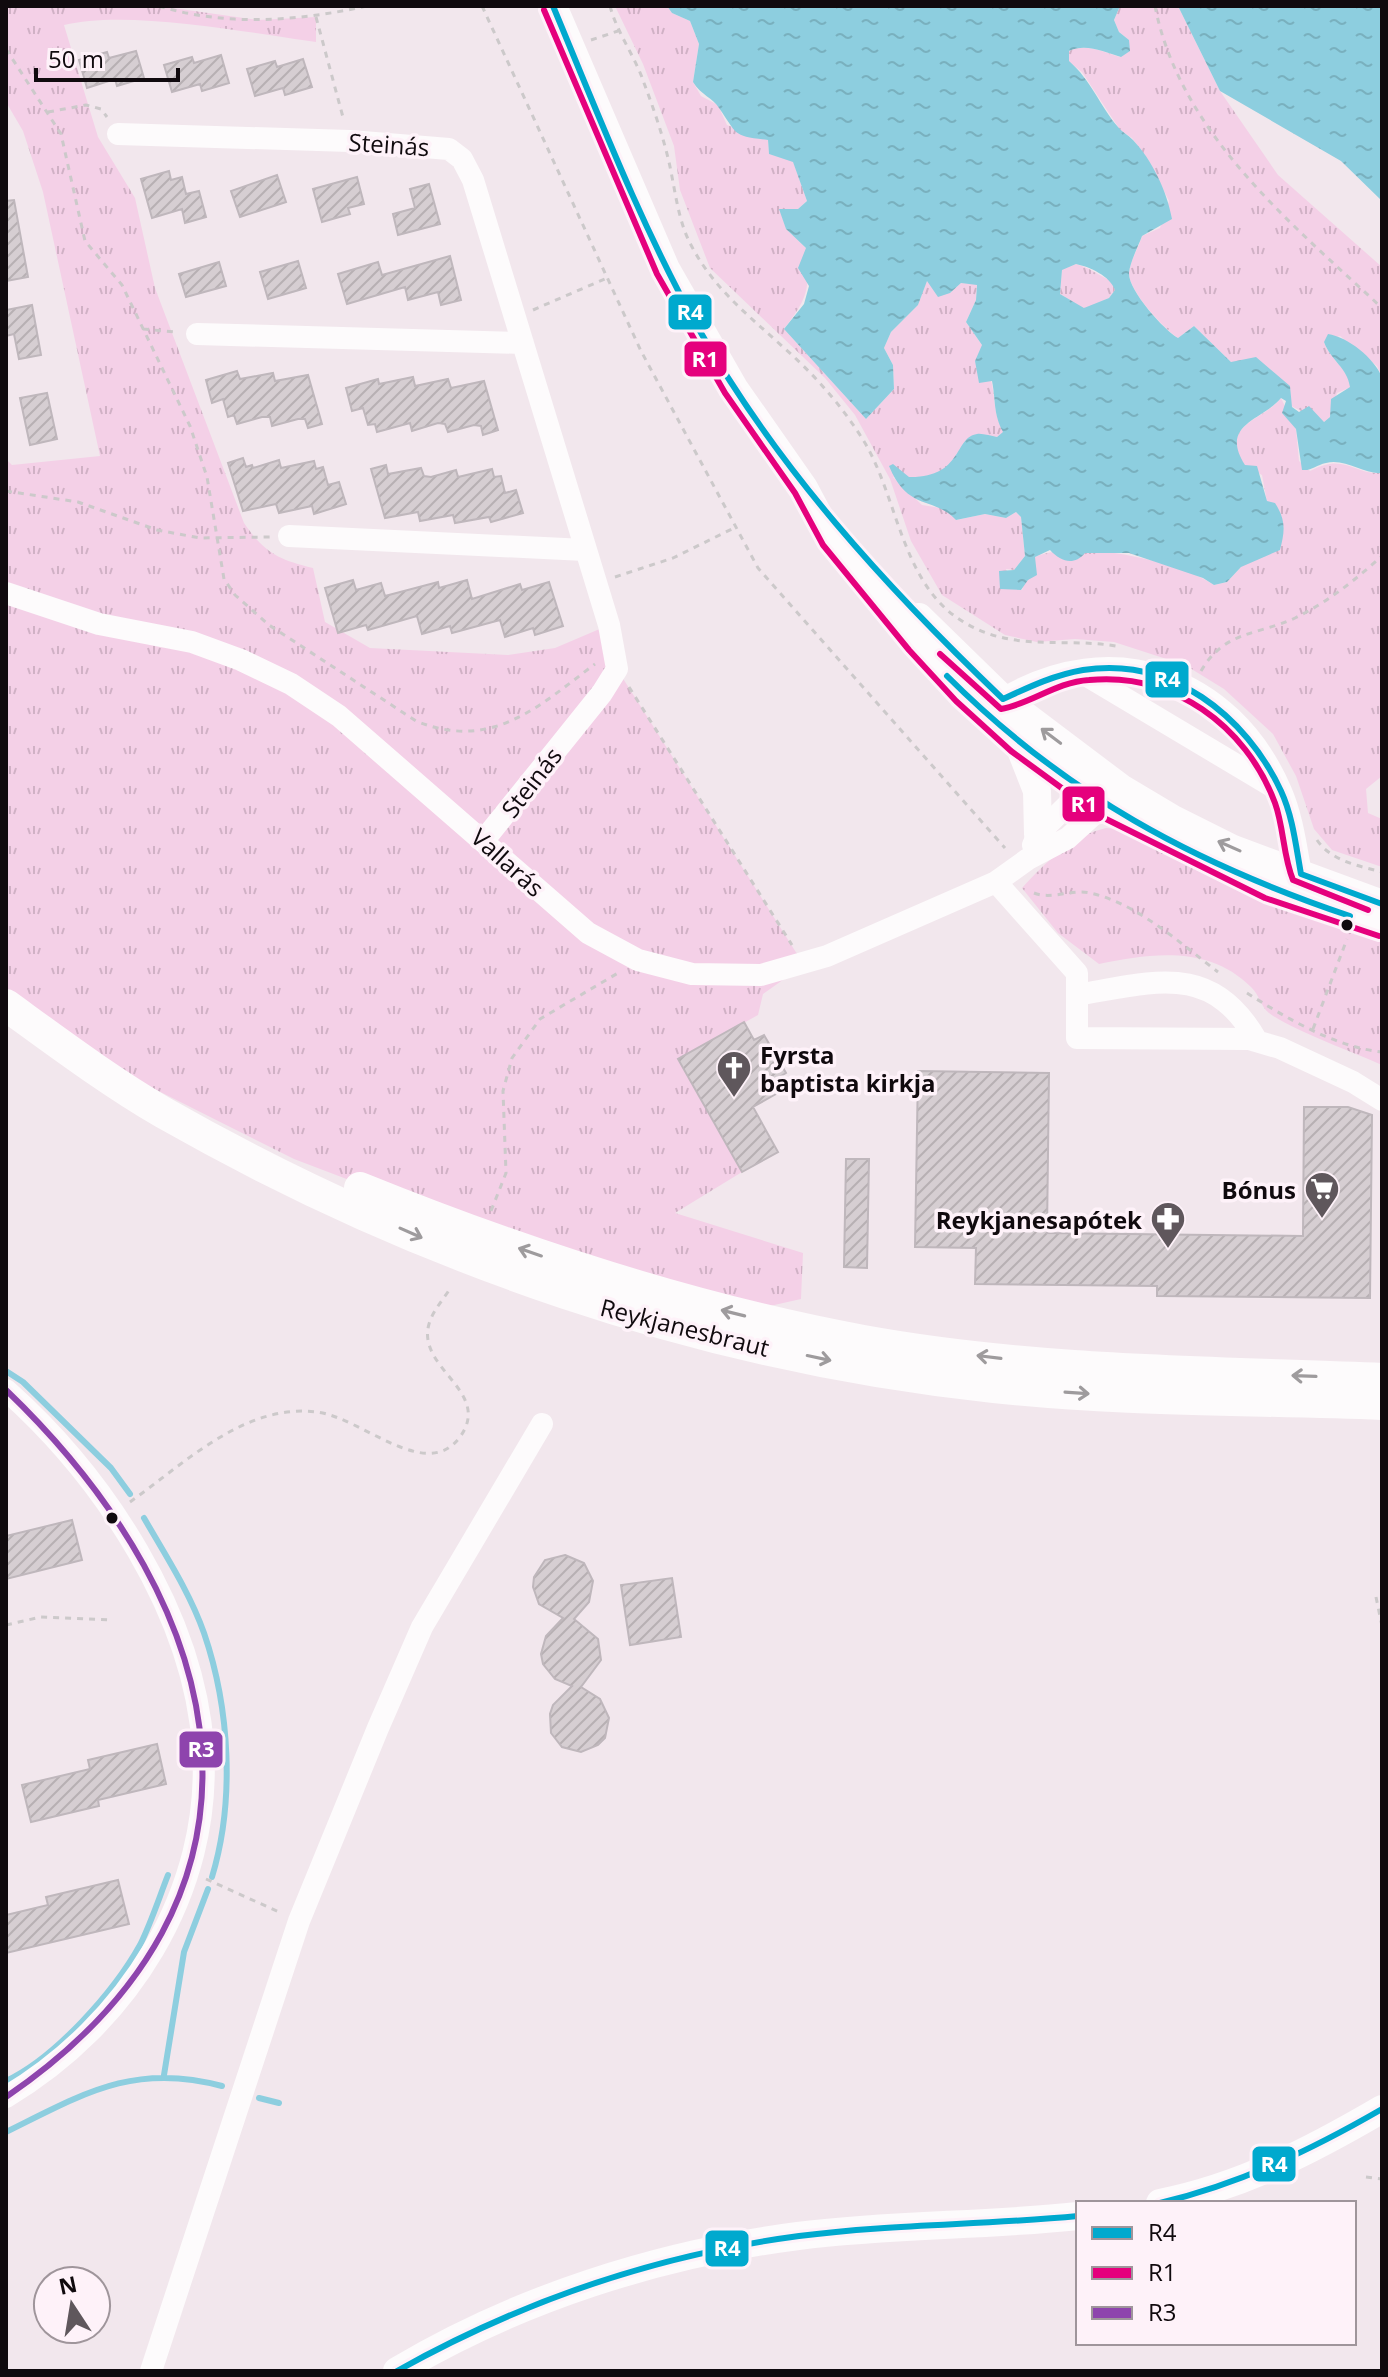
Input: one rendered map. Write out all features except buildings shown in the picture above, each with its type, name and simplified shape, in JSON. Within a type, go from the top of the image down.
[{"type":"highway","name":"Reykjanesbraut","points":[[6,1005],[161,1111],[285,1178],[442,1247],[594,1305],[846,1364],[993,1387],[1170,1399],[1382,1404]]},
{"type":"highway","name":"Reykjanesbraut","points":[[49,1036],[293,1161],[450,1224],[604,1277],[735,1314],[865,1341],[996,1358],[1169,1372],[1382,1379]]},
{"type":"main road","points":[[553,6],[666,269],[734,388],[804,488],[892,588],[1003,699],[1102,790],[1173,819],[1233,849],[1382,904]]},
{"type":"main road","points":[[804,488],[831,539],[871,590],[963,694],[1018,744],[1269,889],[1382,927]]},
{"type":"main road","points":[[1018,744],[1037,791],[1026,849]]},
{"type":"main road","points":[[1166,2201],[1275,2167],[1382,2109]]},
{"type":"main road","points":[[397,2371],[529,2305],[703,2252],[852,2230],[1076,2216]]},
{"type":"street","name":"Steinás","points":[[118,134],[350,141],[449,149],[462,159],[473,180],[596,583],[616,659],[602,693],[484,840]]},
{"type":"street","points":[[197,334],[523,343]]},
{"type":"street","points":[[289,536],[585,550]]},
{"type":"street","name":"Vallarás","points":[[6,593],[99,624],[192,642],[241,660],[291,684],[339,716],[582,928],[638,960],[672,970],[716,977],[761,975],[804,965],[996,882],[1026,849],[1102,790]]},
{"type":"street","points":[[1003,699],[1028,684],[1079,671],[1137,670],[1167,678],[1222,706],[1265,761],[1281,791],[1301,874]]},
{"type":"street","points":[[1079,671],[1281,791]]},
{"type":"street","points":[[996,882],[1077,973],[1077,1038],[1257,1041],[1353,1082],[1382,1100]]},
{"type":"street","points":[[1077,995],[1133,985],[1184,983],[1216,992],[1242,1014],[1257,1041]]},
{"type":"street","points":[[6,1390],[73,1459],[114,1513],[162,1597],[192,1681],[203,1747],[198,1827],[187,1873],[157,1944],[110,2013],[50,2069],[6,2097]]},
{"type":"street","points":[[151,2371],[299,1921],[422,1627],[542,1424]]},
{"type":"path","points":[[159,6],[258,20],[316,17],[367,6]]},
{"type":"path","points":[[482,6],[641,351],[758,568],[1026,849]]},
{"type":"path","points":[[610,6],[644,82],[688,241],[709,277],[741,312],[793,356],[844,411],[888,488],[917,569],[936,597],[962,621],[1006,638],[1034,644],[1089,643],[1128,648]]},
{"type":"path","points":[[1155,6],[1185,91],[1262,196],[1382,308]]},
{"type":"path","points":[[316,17],[350,141]]},
{"type":"path","points":[[582,43],[619,31]]},
{"type":"path","points":[[6,49],[56,123],[69,157],[78,222],[85,241],[122,285],[199,452],[224,579],[249,609],[416,721],[438,730],[489,728],[510,723],[616,659],[804,965]]},
{"type":"path","points":[[48,112],[86,105],[101,109],[118,134]]},
{"type":"path","points":[[515,318],[607,277]]},
{"type":"path","points":[[143,329],[197,334]]},
{"type":"path","points":[[6,485],[7,492],[78,502],[157,530],[218,541],[289,536]]},
{"type":"path","points":[[596,583],[673,558],[736,527]]},
{"type":"path","points":[[1195,674],[1198,676],[1209,657],[1227,641],[1304,613],[1349,585],[1382,556]]},
{"type":"path","points":[[1311,830],[1323,848],[1343,861],[1382,872]]},
{"type":"path","points":[[1030,890],[1037,895],[1077,892],[1103,896],[1162,931],[1227,980]]},
{"type":"path","points":[[1313,1029],[1347,937],[1357,940]]},
{"type":"path","points":[[488,1217],[506,1173],[503,1091],[512,1058],[520,1043],[553,1010],[580,997],[638,960]]},
{"type":"path","points":[[1240,988],[1313,1029],[1357,1047],[1382,1052]]},
{"type":"path","points":[[114,1513],[223,1436],[250,1422],[279,1413],[317,1412],[343,1418],[418,1454],[440,1452],[450,1447],[463,1432],[467,1403],[459,1386],[434,1359],[428,1331],[433,1316],[451,1287]]},
{"type":"path","points":[[1376,1597],[1382,1626]]},
{"type":"path","points":[[6,1625],[41,1617],[113,1620]]},
{"type":"path","points":[[187,1873],[299,1921]]},
{"type":"path","points":[[1366,2177],[1382,2179]]},
{"type":"green space","points":[[6,6],[159,6],[258,20],[316,17],[316,42],[154,21],[90,21],[64,25],[98,137],[135,198],[155,288],[244,523],[273,553],[313,568],[325,622],[370,648],[508,655],[555,648],[609,625],[617,669],[804,965],[763,994],[758,1015],[679,1059],[742,1172],[675,1213],[803,1253],[801,1299],[735,1314],[604,1277],[294,1159],[49,1036],[6,1001],[6,459],[12,465],[100,456],[43,192],[23,131],[6,102]]},
{"type":"green space","points":[[615,6],[667,6],[672,13],[690,21],[699,44],[693,82],[701,96],[718,105],[727,125],[768,140],[769,154],[793,161],[807,201],[798,209],[780,209],[786,229],[806,248],[808,273],[803,300],[784,329],[866,419],[894,389],[893,365],[884,348],[891,332],[918,305],[927,280],[950,293],[961,283],[977,284],[976,300],[966,322],[982,345],[980,382],[991,380],[996,413],[1004,432],[997,437],[983,436],[968,440],[952,464],[938,473],[893,477],[922,505],[947,509],[956,520],[985,514],[1006,518],[1016,512],[1021,517],[1025,556],[1014,570],[1006,569],[1010,587],[1022,590],[1035,557],[1075,550],[1152,560],[1214,585],[1227,582],[1241,567],[1267,502],[1262,475],[1244,465],[1237,441],[1246,425],[1281,398],[1296,429],[1299,461],[1310,471],[1341,464],[1382,473],[1382,776],[1366,789],[1368,813],[1382,819],[1382,867],[1332,850],[1314,829],[1296,776],[1273,734],[1224,689],[1185,665],[1114,642],[1075,639],[1037,642],[1005,635],[942,595],[911,541],[890,479],[855,415],[825,378],[710,268],[680,190],[674,146],[643,64]]},
{"type":"green space","points":[[1120,6],[1178,6],[1220,91],[1278,175],[1382,267],[1382,377],[1377,366],[1340,336],[1324,342],[1346,374],[1351,387],[1337,393],[1330,417],[1324,422],[1291,406],[1290,386],[1231,362],[1194,326],[1178,338],[1156,318],[1134,289],[1129,273],[1142,236],[1160,228],[1169,201],[1149,161],[1132,138],[1120,130],[1082,72],[1069,62],[1069,51],[1082,48],[1120,57],[1129,40],[1119,32],[1114,20]]},
{"type":"green space","points":[[1076,264],[1112,281],[1115,290],[1109,298],[1084,309],[1060,294],[1062,269]]},
{"type":"green space","points":[[1106,828],[1130,830],[1382,931],[1382,1065],[1280,1020],[1266,1010],[1251,987],[1217,964],[1198,958],[1159,955],[1099,964],[1058,933],[1022,888],[1071,844]]},
{"type":"water","points":[[667,6],[1120,6],[1114,20],[1119,32],[1129,40],[1130,51],[1121,57],[1095,49],[1075,49],[1069,51],[1069,61],[1118,127],[1146,157],[1158,176],[1170,208],[1172,219],[1142,236],[1129,273],[1134,289],[1172,334],[1178,338],[1194,326],[1231,362],[1256,357],[1290,386],[1292,407],[1299,412],[1309,406],[1324,422],[1330,417],[1331,399],[1350,387],[1346,374],[1324,342],[1328,334],[1344,339],[1360,350],[1382,377],[1382,473],[1333,462],[1302,470],[1296,429],[1282,413],[1286,401],[1281,398],[1246,425],[1237,440],[1238,451],[1245,465],[1257,466],[1267,501],[1275,503],[1283,520],[1280,550],[1241,567],[1227,582],[1214,585],[1203,578],[1129,553],[1085,553],[1076,560],[1068,561],[1050,550],[1035,557],[1037,575],[1028,580],[1021,590],[1000,589],[999,571],[1014,570],[1025,556],[1021,517],[1016,512],[1006,518],[985,514],[956,520],[904,490],[889,466],[893,464],[909,477],[926,476],[948,465],[970,437],[979,434],[997,437],[1003,432],[996,413],[992,381],[979,383],[975,361],[982,345],[966,322],[976,300],[977,285],[961,283],[950,293],[938,297],[927,281],[918,305],[891,332],[884,348],[893,365],[894,389],[866,419],[784,329],[804,304],[809,286],[798,268],[806,248],[786,229],[779,209],[798,209],[807,201],[793,162],[769,154],[768,140],[737,133],[716,105],[696,86],[693,82],[699,44],[690,21],[672,13]],"holes":[[[1076,264],[1104,276],[1115,290],[1109,298],[1084,308],[1060,294],[1062,270]]]},
{"type":"water","points":[[1178,6],[1382,6],[1382,201],[1341,161],[1220,91]]},
{"type":"waterway","points":[[6,1371],[23,1382],[111,1468],[130,1494]]},
{"type":"waterway","points":[[144,1518],[192,1604],[213,1662],[219,1692],[224,1724],[226,1786],[224,1818],[212,1877]]},
{"type":"waterway","points":[[6,2081],[44,2057],[63,2040],[115,1983],[140,1945],[168,1875]]},
{"type":"waterway","points":[[164,2075],[184,1952],[208,1889]]},
{"type":"waterway","points":[[6,2132],[85,2094],[135,2080],[162,2078],[222,2086]]},
{"type":"waterway","points":[[259,2098],[279,2103]]},
{"type":"transit line","name":"R4","points":[[553,6],[638,208],[676,287],[728,378],[798,477],[917,614],[1003,699],[1062,675],[1115,668],[1146,672],[1175,682],[1202,697],[1248,738],[1266,764],[1288,811],[1301,874],[1382,904]]},
{"type":"transit line","name":"R1","points":[[544,10],[657,274],[725,393],[795,493],[823,545],[909,650],[956,701],[1011,751],[1100,816],[1265,898],[1379,936]]},
{"type":"transit line","name":"R1","points":[[940,654],[1001,709],[1089,680],[1120,680],[1149,685],[1177,695],[1202,709],[1225,728],[1262,775],[1278,813],[1293,880],[1368,910]]},
{"type":"transit line","name":"R4","points":[[947,676],[1038,756],[1134,820],[1237,873],[1350,916]]},
{"type":"transit line","name":"R3","points":[[6,1390],[84,1475],[144,1565],[184,1658],[202,1751],[195,1843],[162,1933],[100,2018],[6,2097]]},
{"type":"transit line","name":"R4","points":[[1168,2201],[1247,2176],[1329,2138],[1382,2109]]},
{"type":"transit line","name":"R4","points":[[397,2371],[492,2323],[541,2303],[591,2284],[693,2255],[834,2232],[1076,2216]]},
{"type":"place","name":"Fyrsta baptista kirkja","points":[[734,1099]]},
{"type":"place","name":"Bónus","points":[[1322,1220]]},
{"type":"place","name":"Reykjanesapótek","points":[[1168,1250]]}]
